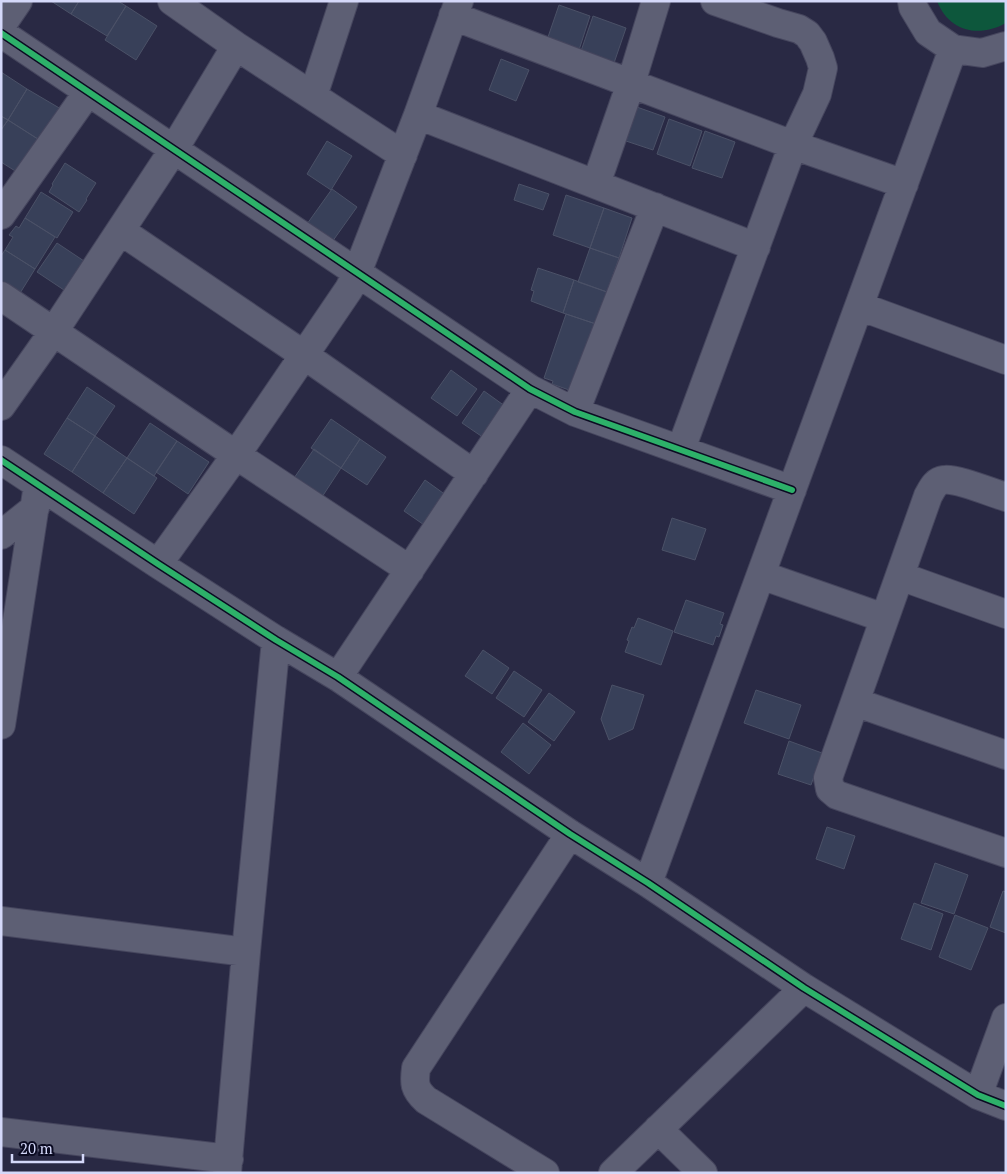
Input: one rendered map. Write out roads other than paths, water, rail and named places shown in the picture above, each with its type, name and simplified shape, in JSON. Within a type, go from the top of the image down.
[{"type":"street","points":[[1,26],[18,1]]},
{"type":"street","points":[[172,1],[236,46],[403,155]]},
{"type":"street","points":[[313,96],[344,1]]},
{"type":"street","points":[[596,184],[631,83],[656,1]]},
{"type":"street","points":[[681,449],[793,145],[817,94],[823,68],[813,42],[807,34],[715,1]]},
{"type":"street","points":[[912,1],[913,7],[928,32],[953,49],[982,53],[1006,46]]},
{"type":"street","points":[[158,564],[236,455],[358,273],[456,9],[631,83],[793,145],[904,184]]},
{"type":"street","points":[[1,33],[530,389],[575,412],[792,490]]},
{"type":"street","points":[[1,406],[121,231],[174,149],[236,46]]},
{"type":"street","points":[[648,883],[953,49]]},
{"type":"street","points":[[1,215],[88,92]]},
{"type":"street","points":[[418,114],[756,247]]},
{"type":"street","points":[[575,412],[654,207]]},
{"type":"street","points":[[121,231],[304,355],[474,474]]},
{"type":"street","points":[[1,296],[410,570]]},
{"type":"street","points":[[859,306],[1006,360]]},
{"type":"street","points":[[338,677],[530,389]]},
{"type":"street","points":[[1,460],[37,497],[158,564],[276,640],[338,677],[570,834],[648,883],[804,988],[978,1095],[1006,1106]]},
{"type":"street","points":[[1006,498],[954,480],[942,480],[933,485],[828,778],[830,789],[837,795],[1006,853]]},
{"type":"street","points":[[1,535],[37,497]]},
{"type":"street","points":[[1,725],[37,497]]},
{"type":"street","points":[[761,575],[884,618]]},
{"type":"street","points":[[900,576],[1006,614]]},
{"type":"street","points":[[1,1132],[228,1166],[246,952],[276,640]]},
{"type":"street","points":[[855,702],[1006,755]]},
{"type":"street","points":[[545,1173],[426,1100],[418,1092],[414,1081],[416,1068],[570,834]]},
{"type":"street","points":[[1,921],[246,952]]},
{"type":"street","points":[[613,1173],[804,988]]},
{"type":"street","points":[[978,1095],[1006,1018]]},
{"type":"street","points":[[658,1129],[703,1173]]}]
